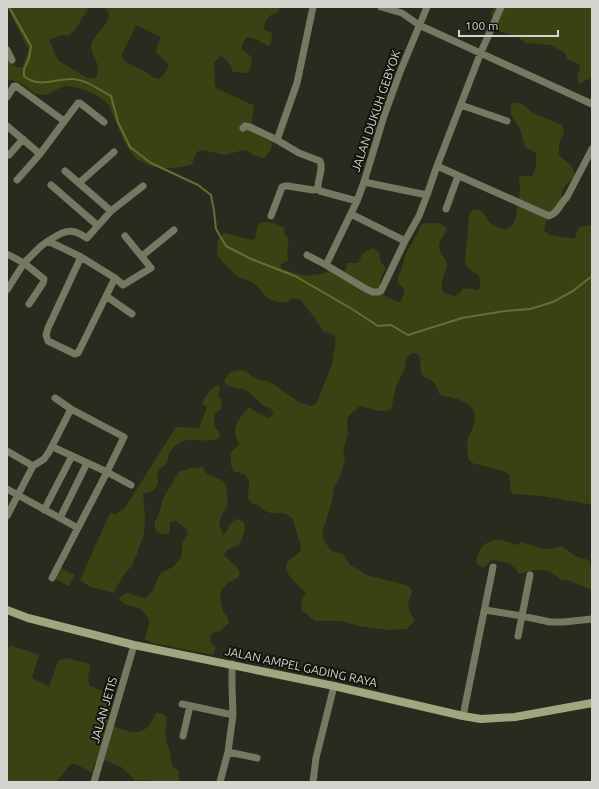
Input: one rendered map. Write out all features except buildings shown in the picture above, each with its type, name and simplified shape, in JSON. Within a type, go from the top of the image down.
[{"type":"main road","name":"JALAN AMPEL GADING RAYA","points":[[7,610],[28,618],[134,645],[232,664],[481,719],[515,717],[592,703]]},
{"type":"street","points":[[277,140],[297,83],[313,7]]},
{"type":"street","points":[[381,7],[402,13],[419,25],[592,104]]},
{"type":"street","name":"JALAN DUKUH GEBYOK","points":[[326,266],[357,201],[384,116],[400,72],[427,7]]},
{"type":"street","points":[[307,255],[366,289],[373,292],[381,291],[419,216],[481,52],[501,7]]},
{"type":"street","points":[[7,50],[12,60]]},
{"type":"street","points":[[7,97],[13,87],[16,86],[64,121]]},
{"type":"street","points":[[17,180],[40,154],[79,102],[104,122]]},
{"type":"street","points":[[461,105],[506,121]]},
{"type":"street","points":[[7,126],[40,154]]},
{"type":"street","points":[[243,128],[245,126],[250,127],[299,153],[320,160],[322,165],[317,185],[318,189]]},
{"type":"street","points":[[9,155],[23,139]]},
{"type":"street","points":[[437,166],[548,216],[551,216],[557,211],[563,200],[567,198],[592,149]]},
{"type":"street","points":[[80,184],[114,152]]},
{"type":"street","points":[[66,171],[111,211]]},
{"type":"street","points":[[446,209],[458,176]]},
{"type":"street","name":"JALAN DUKUH GEBYOK","points":[[364,182],[427,195]]},
{"type":"street","points":[[51,185],[97,225]]},
{"type":"street","points":[[7,290],[24,263],[41,246],[55,236],[70,231],[74,231],[86,238],[111,211],[143,186]]},
{"type":"street","points":[[271,216],[282,187],[286,186],[313,190],[318,189],[320,191],[357,201]]},
{"type":"street","points":[[351,214],[405,241]]},
{"type":"street","points":[[142,256],[174,230]]},
{"type":"street","points":[[48,241],[81,257],[123,285],[151,268],[125,236]]},
{"type":"street","points":[[7,254],[24,263],[44,279],[29,304]]},
{"type":"street","points":[[81,257],[48,328],[46,335],[48,341],[75,354],[78,353],[114,278]]},
{"type":"street","points":[[106,296],[132,314]]},
{"type":"street","points":[[52,578],[124,437],[71,409],[55,398]]},
{"type":"street","points":[[7,516],[33,466],[44,459],[49,452],[71,409]]},
{"type":"street","points":[[55,448],[131,485]]},
{"type":"street","points":[[7,451],[33,466]]},
{"type":"street","points":[[44,510],[72,456]]},
{"type":"street","points":[[60,518],[87,463]]},
{"type":"street","points":[[7,489],[78,528]]},
{"type":"street","points":[[463,716],[493,567]]},
{"type":"street","points":[[518,636],[530,575]]},
{"type":"street","points":[[485,610],[550,622],[592,619]]},
{"type":"street","name":"JALAN JETIS","points":[[94,782],[134,645]]},
{"type":"street","points":[[220,782],[228,752],[233,716],[232,664]]},
{"type":"street","points":[[313,782],[316,758],[334,686]]},
{"type":"street","points":[[182,704],[233,716]]},
{"type":"street","points":[[183,736],[190,706]]},
{"type":"street","points":[[228,752],[257,758]]},
{"type":"green space","points":[[7,7],[88,7],[87,12],[74,31],[69,35],[61,35],[49,40],[58,60],[88,78],[96,78],[98,68],[91,46],[92,42],[108,20],[108,12],[104,7],[280,7],[278,12],[269,16],[265,23],[264,30],[272,34],[271,44],[268,46],[256,39],[246,37],[241,47],[242,50],[249,54],[252,60],[248,73],[233,72],[229,63],[221,56],[214,63],[216,88],[253,105],[250,129],[272,143],[271,149],[264,158],[243,150],[226,155],[202,150],[197,152],[191,165],[160,168],[147,164],[137,159],[128,148],[109,106],[105,101],[96,95],[82,89],[65,86],[48,94],[39,95],[20,83],[7,79],[7,58],[13,65],[22,67],[29,50]],"holes":[[[136,25],[161,37],[156,52],[166,61],[168,66],[167,70],[159,79],[154,78],[146,72],[127,63],[121,56]]]},
{"type":"green space","points":[[495,7],[592,7],[592,77],[579,84],[578,77],[580,66],[577,63],[567,59],[565,53],[550,45],[525,43],[518,37],[498,31],[491,14]]},
{"type":"green space","points":[[512,103],[521,103],[533,113],[562,125],[564,132],[559,144],[559,155],[571,166],[575,175],[562,190],[560,209],[547,216],[544,231],[550,235],[575,239],[578,229],[584,226],[592,225],[592,505],[542,496],[513,494],[510,488],[510,476],[506,472],[472,463],[468,459],[467,440],[473,427],[475,416],[474,410],[469,405],[458,399],[440,395],[434,383],[423,377],[418,354],[412,353],[407,357],[405,369],[396,386],[391,410],[379,411],[360,406],[349,415],[347,420],[348,433],[343,451],[345,456],[344,464],[334,487],[331,505],[322,533],[323,539],[331,551],[343,554],[350,565],[367,575],[409,586],[412,592],[408,606],[415,620],[407,629],[389,630],[358,626],[341,621],[315,621],[301,610],[302,598],[306,593],[291,578],[286,569],[289,560],[300,552],[301,547],[293,519],[283,513],[271,513],[265,511],[258,505],[252,504],[248,499],[249,480],[245,475],[234,471],[231,465],[231,453],[239,444],[235,434],[235,427],[244,412],[249,407],[259,414],[270,418],[274,413],[270,408],[264,406],[246,390],[228,386],[224,382],[230,373],[246,371],[250,375],[262,381],[268,381],[299,402],[310,406],[316,404],[332,364],[336,340],[334,335],[323,331],[301,300],[293,298],[285,302],[274,301],[266,297],[252,282],[240,278],[235,274],[217,253],[218,240],[224,233],[226,233],[252,240],[255,239],[257,227],[261,222],[279,225],[284,228],[285,234],[289,240],[287,249],[288,261],[280,265],[282,269],[305,276],[325,273],[332,269],[344,271],[347,263],[357,263],[363,253],[373,248],[379,253],[380,261],[386,268],[380,282],[383,295],[401,302],[405,290],[398,283],[398,276],[405,256],[422,224],[440,224],[447,230],[440,241],[439,248],[441,254],[446,260],[447,266],[442,281],[442,290],[446,294],[455,296],[460,293],[463,288],[478,290],[480,285],[479,276],[465,264],[469,215],[472,210],[480,210],[487,217],[489,222],[499,228],[505,230],[512,226],[515,221],[520,189],[519,176],[532,176],[536,165],[536,153],[525,147],[520,129],[512,116]]},
{"type":"green space","points":[[217,386],[219,386],[220,389],[218,395],[222,401],[221,410],[215,413],[214,421],[220,432],[219,438],[206,441],[187,440],[175,446],[170,452],[167,462],[160,468],[157,475],[157,487],[151,492],[143,493],[145,516],[144,535],[132,566],[125,573],[115,590],[115,593],[90,587],[80,580],[110,513],[116,514],[124,509],[176,427],[199,428],[207,407],[202,404],[204,399]]},
{"type":"green space","points":[[203,467],[206,473],[223,481],[226,485],[228,504],[219,523],[223,535],[232,522],[238,519],[244,522],[245,528],[242,540],[238,545],[227,550],[224,555],[237,567],[240,573],[238,578],[227,584],[222,589],[220,597],[224,614],[229,623],[220,631],[214,632],[210,637],[211,643],[216,647],[213,655],[153,643],[145,639],[149,624],[148,618],[141,609],[125,604],[119,599],[128,593],[146,598],[154,589],[158,577],[162,572],[173,567],[182,557],[182,544],[188,534],[186,528],[176,521],[170,522],[169,534],[163,534],[157,532],[155,521],[160,511],[163,498],[179,472],[191,468]]},
{"type":"green space","points":[[502,540],[517,545],[522,542],[539,548],[550,549],[562,546],[577,557],[589,560],[592,569],[591,590],[570,581],[561,580],[551,572],[536,570],[519,574],[510,564],[491,560],[485,567],[477,564],[477,557],[481,548],[487,543]]},
{"type":"green space","points":[[61,568],[75,575],[69,586],[55,579]]},
{"type":"green space","points":[[10,645],[39,655],[32,678],[49,687],[58,661],[66,658],[90,664],[88,680],[90,686],[113,695],[107,724],[124,730],[135,732],[140,731],[149,725],[156,713],[162,713],[167,718],[165,729],[166,741],[172,766],[179,771],[179,782],[136,781],[121,767],[104,760],[95,762],[92,773],[76,764],[71,764],[56,782],[7,782],[7,653]]},
{"type":"waterway","points":[[9,7],[31,46],[29,58],[24,69],[24,76],[36,82],[67,79],[78,80],[88,83],[111,96],[118,122],[130,147],[151,163],[198,185],[211,195],[216,229],[226,246],[251,259],[295,276],[378,326],[391,325],[408,335],[462,318],[505,311],[530,309],[553,302],[573,291],[592,276]]}]
